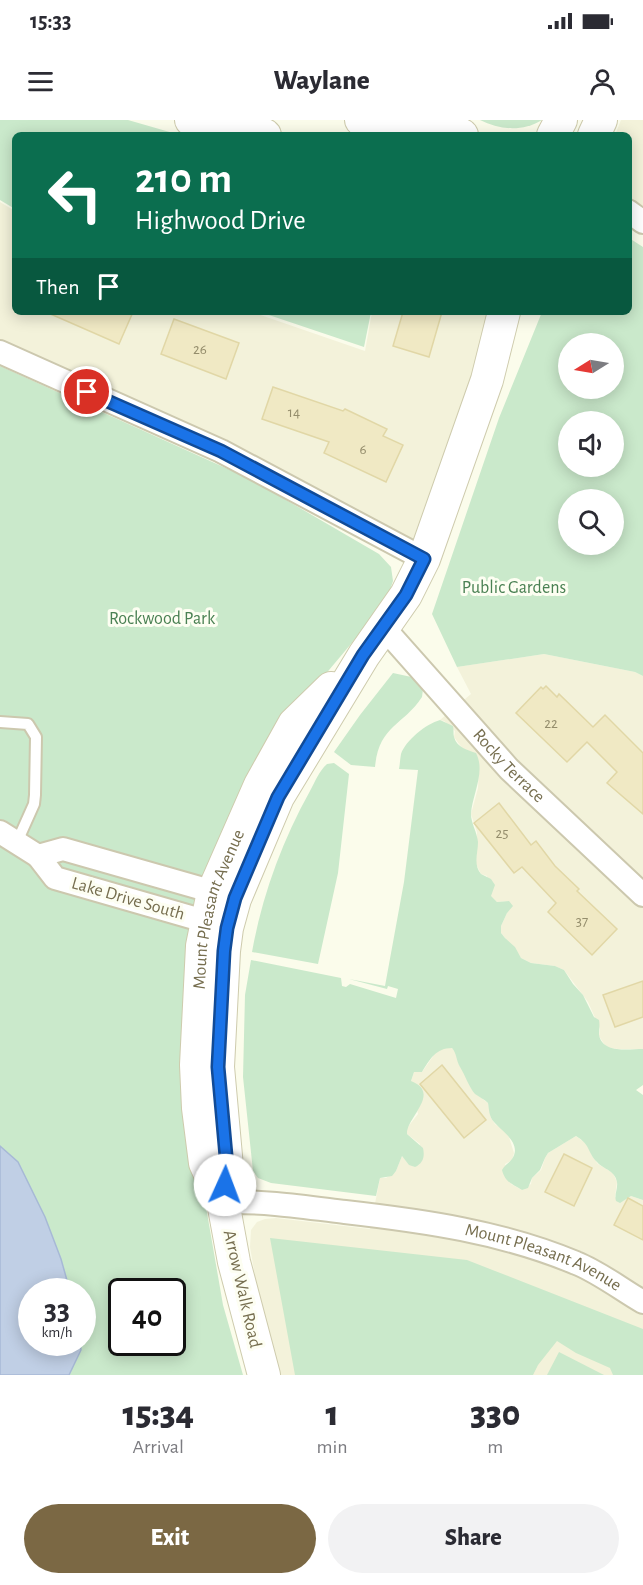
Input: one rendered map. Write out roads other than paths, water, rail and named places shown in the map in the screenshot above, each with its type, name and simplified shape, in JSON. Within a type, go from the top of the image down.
[{"type":"street","points":[[191,120],[250,132]]},
{"type":"street","points":[[361,120],[442,132]]},
{"type":"street","name":"Mount Pleasant Avenue","points":[[487,380],[503,315]]},
{"type":"street","name":"Mount Pleasant Avenue","points":[[517,315],[487,380],[424,559],[406,595],[363,655],[294,724],[260,785],[220,910],[202,946],[196,1065],[198,1108],[205,1163],[223,1202],[255,1201],[419,1220],[458,1227],[495,1236],[578,1263],[643,1302]]},
{"type":"street","points":[[0,352],[221,451],[424,559]]},
{"type":"street","name":"Rocky Terrace","points":[[384,628],[509,769],[643,895]]},
{"type":"street","name":"Lake Drive South","points":[[8,837],[38,855],[55,878],[220,910]]},
{"type":"street","name":"Lake Drive South","points":[[38,855],[63,849],[220,910]]},
{"type":"street","name":"Arrow Walk Road","points":[[223,1202],[237,1272],[264,1375]]},
{"type":"lane","points":[[0,722],[27,724],[36,737],[34,804],[8,837]]},
{"type":"water","points":[[0,1146],[18,1162],[45,1217],[66,1278],[18,1278],[18,1356],[78,1356],[69,1375],[0,1375]]},
{"type":"park label","name":"Public Gardens","points":[[514,588]]},
{"type":"park label","name":"Rockwood Park","points":[[162,619]]}]
